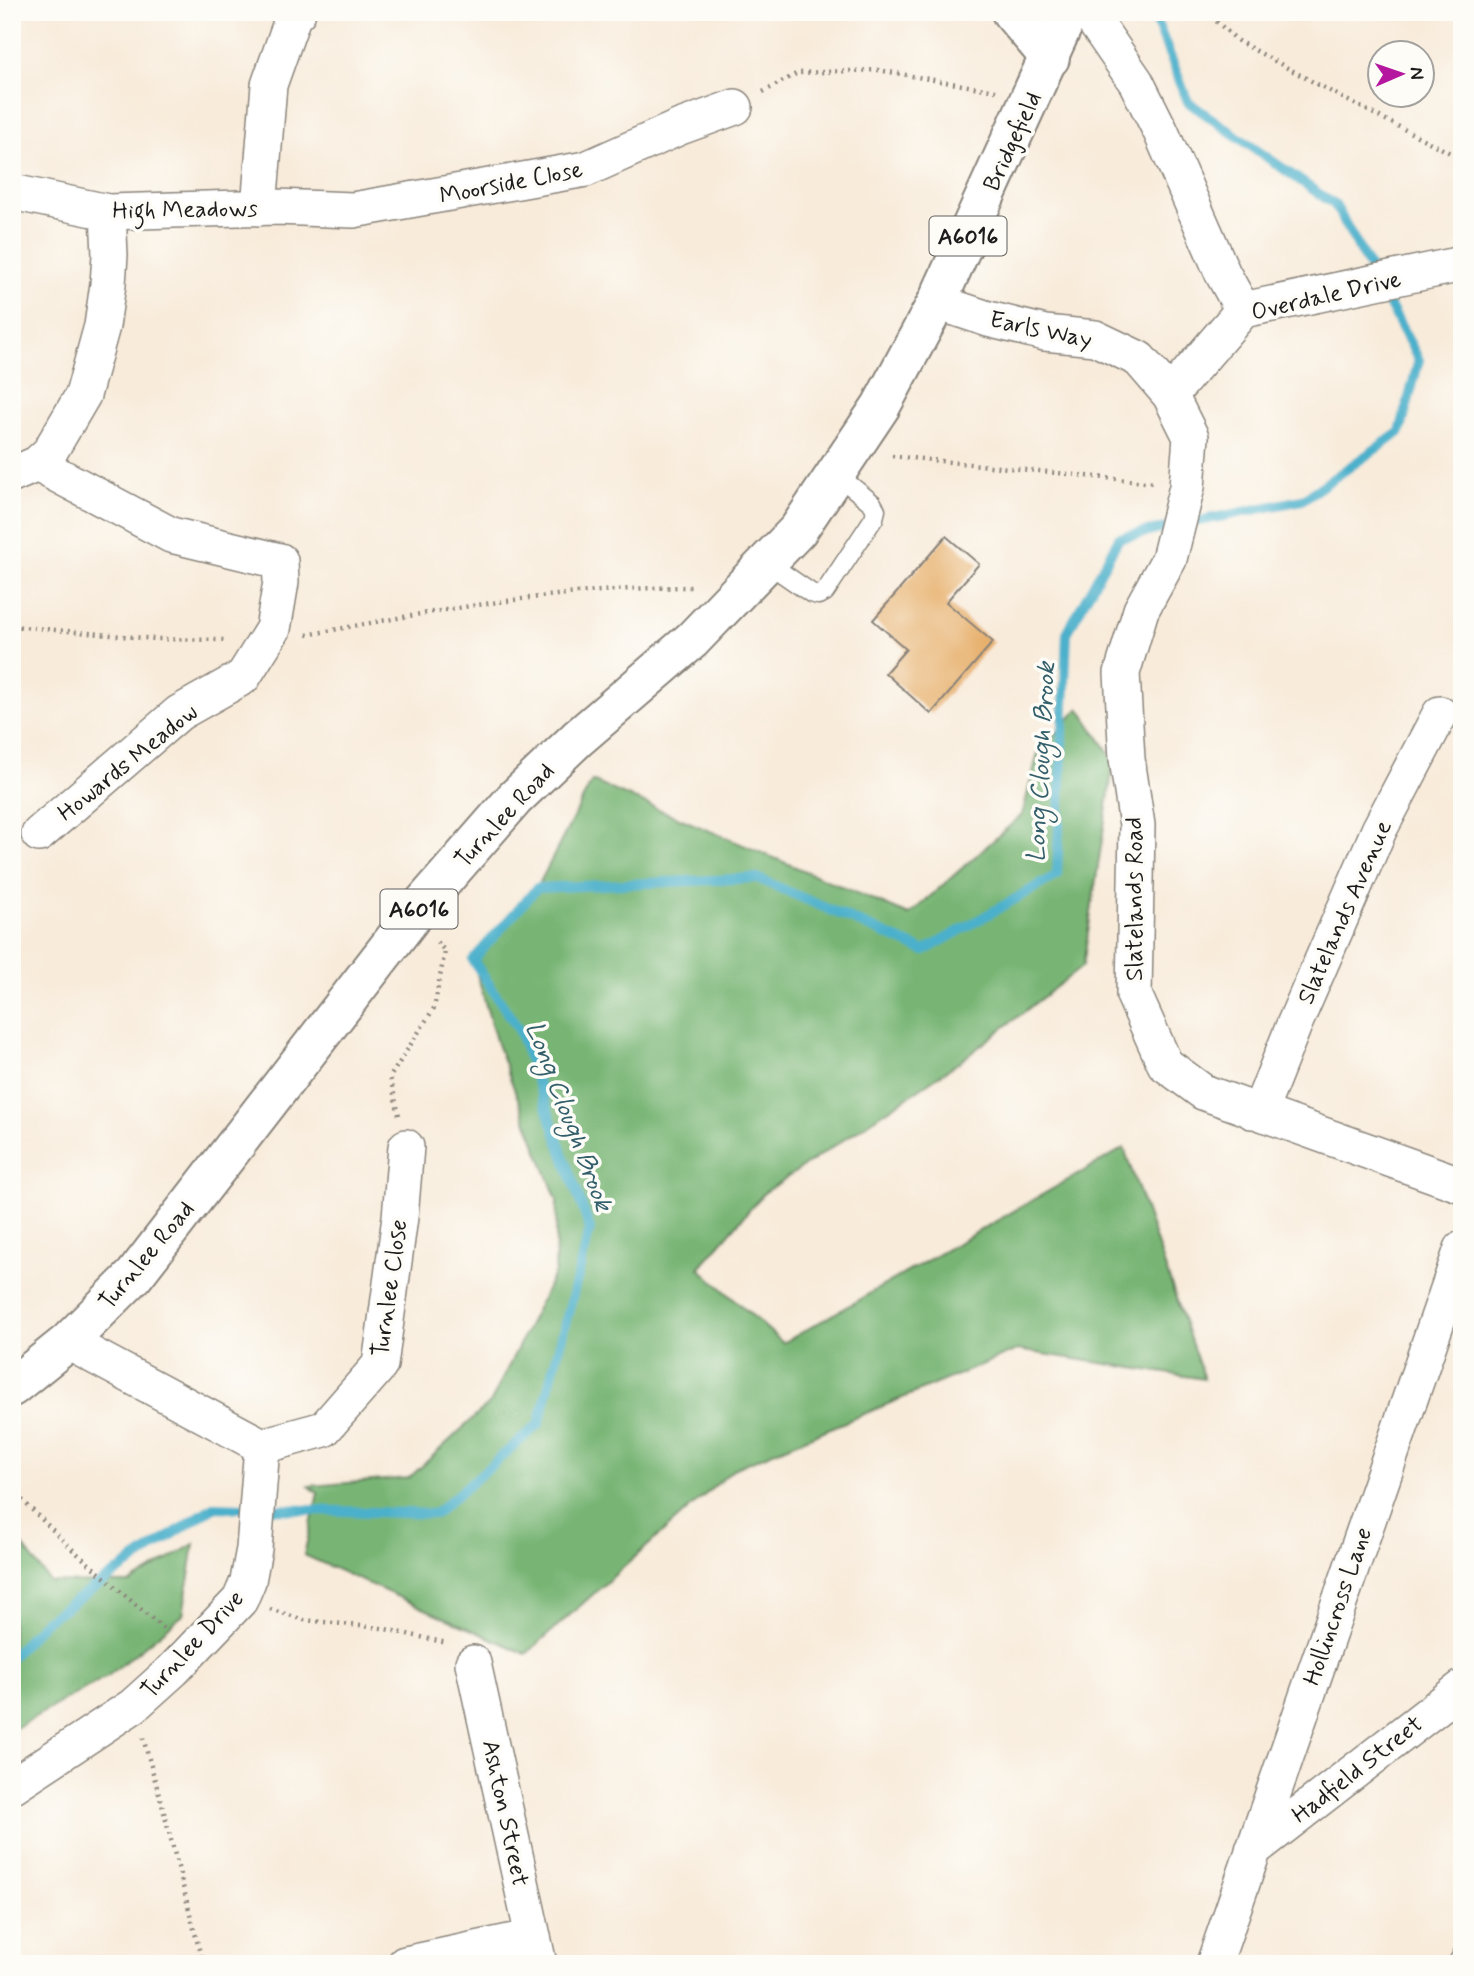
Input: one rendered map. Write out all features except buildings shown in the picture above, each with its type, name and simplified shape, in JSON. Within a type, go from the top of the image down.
[{"type":"main road","points":[[1011,12],[1050,58]]},
{"type":"main road","name":"Bridgefield","points":[[843,463],[881,406],[937,302],[1069,12]]},
{"type":"main road","name":"Turnlee Road","points":[[12,1387],[68,1342],[134,1276],[415,914],[515,798],[578,737],[692,640],[798,530],[843,463]]},
{"type":"street","points":[[268,208],[269,85],[293,17],[298,12]]},
{"type":"street","points":[[1088,12],[1142,95],[1223,274],[1243,310]]},
{"type":"street","name":"Moorside Close","points":[[268,208],[353,211],[586,169],[680,127],[735,107]]},
{"type":"street","name":"High Meadows","points":[[12,192],[108,212],[268,208]]},
{"type":"street","points":[[24,469],[49,453],[83,395],[105,305],[110,255],[108,212]]},
{"type":"street","name":"Overdale Drive","points":[[1170,395],[1243,310],[1462,264]]},
{"type":"street","name":"Earls Way","points":[[937,302],[988,319],[1045,333],[1095,338],[1139,359],[1170,395]]},
{"type":"street","points":[[1170,395],[1191,437],[1186,483]]},
{"type":"street","name":"Howards Meadow","points":[[24,469],[171,535],[280,561],[281,582],[274,629],[243,677],[179,713],[38,834]]},
{"type":"street","name":"Slatelands Road","points":[[1186,483],[1169,559],[1141,610],[1122,673],[1127,759],[1137,825],[1134,995],[1166,1064],[1203,1092],[1462,1185]]},
{"type":"street","name":"Slatelands Avenue","points":[[1252,1111],[1263,1103],[1293,1025],[1379,830],[1440,714]]},
{"type":"street","name":"Turnlee Close","points":[[262,1446],[324,1429],[380,1365],[400,1217],[406,1147]]},
{"type":"street","name":"Hollincross Lane","points":[[1213,1964],[1460,1262]]},
{"type":"street","points":[[68,1342],[262,1446]]},
{"type":"street","name":"Turnlee Drive","points":[[12,1786],[134,1706],[190,1653],[240,1600],[248,1581],[254,1549],[262,1446]]},
{"type":"street","name":"Ashton Street","points":[[473,1663],[536,1950]]},
{"type":"street","name":"Hadfield Street","points":[[1253,1850],[1462,1688]]},
{"type":"street","points":[[405,1964],[536,1950]]},
{"type":"lane","points":[[755,574],[818,595],[825,592],[874,518],[876,510],[843,463]]},
{"type":"lane","points":[[1457,1964],[1462,1955]]},
{"type":"path","points":[[1206,12],[1238,41],[1462,159]]},
{"type":"path","points":[[735,107],[798,73],[878,70],[1032,97]]},
{"type":"path","points":[[843,463],[1186,483]]},
{"type":"path","points":[[12,626],[155,639],[291,638],[448,608],[755,574]]},
{"type":"path","points":[[406,1147],[390,1077],[434,1008],[445,951],[415,914]]},
{"type":"path","points":[[12,1490],[89,1564],[190,1653]]},
{"type":"path","points":[[240,1600],[304,1620],[381,1628],[456,1645],[473,1663]]},
{"type":"path","points":[[134,1706],[203,1964]]},
{"type":"green space","points":[[1079,708],[1114,760],[1083,966],[961,1061],[764,1193],[699,1268],[783,1343],[1124,1148],[1204,1379],[1017,1350],[735,1468],[526,1654],[304,1555],[318,1493],[309,1486],[409,1478],[491,1402],[555,1272],[557,1200],[497,1044],[473,960],[537,888],[592,781],[909,915],[1022,815],[1038,753]]},
{"type":"green space","points":[[12,1531],[50,1582],[130,1583],[194,1544],[183,1615],[109,1675],[12,1730]]},
{"type":"waterway","name":"Long Clough Brook","points":[[1153,12],[1188,102],[1335,205],[1374,276]]},
{"type":"waterway","name":"Long Clough Brook","points":[[1185,524],[1302,500],[1400,432],[1419,360],[1381,289]]},
{"type":"waterway","name":"Long Clough Brook","points":[[12,1656],[45,1621],[213,1507],[435,1514],[539,1424],[590,1229],[519,1030],[473,960],[537,888],[757,878],[924,951],[1057,875],[1067,633],[1119,538],[1170,527]]}]
